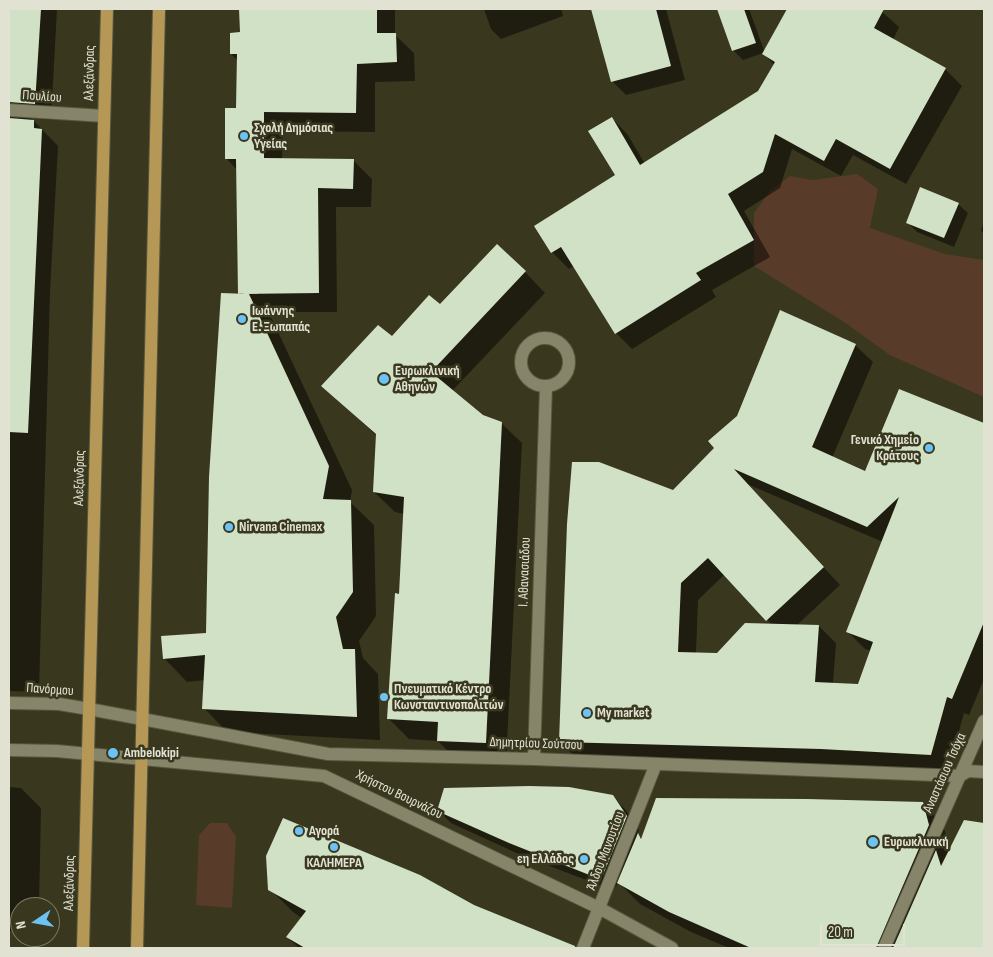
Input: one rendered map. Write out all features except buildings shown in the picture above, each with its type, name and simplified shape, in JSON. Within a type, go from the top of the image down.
[{"type":"main road","name":"Αλεξάνδρας","points":[[83,948],[107,9]]},
{"type":"main road","points":[[137,948],[159,9]]},
{"type":"street","name":"Πουλίου","points":[[9,110],[104,116]]},
{"type":"street","name":"Ι. Αθανασιάδου","points":[[534,759],[546,386]]},
{"type":"street","name":"Πανόρμου","points":[[9,703],[59,704],[90,709]]},
{"type":"street","name":"Δημητρίου Σούτσου","points":[[90,709],[328,754],[534,759],[960,776],[968,771],[984,772]]},
{"type":"street","name":"Αναστάσιου Τσόχα","points":[[884,948],[984,721]]},
{"type":"street","points":[[9,750],[88,754]]},
{"type":"street","name":"Χρήστου Βουρνάζου","points":[[88,754],[324,776],[599,908],[672,948]]},
{"type":"street","name":"Άλδου Μανουτίου","points":[[583,948],[656,764]]},
{"type":"shaded area","points":[[857,174],[878,189],[870,228],[945,254],[984,260],[984,397],[890,355],[844,322],[754,266],[754,213],[769,192],[790,176],[813,180]]},
{"type":"shaded area","points":[[210,823],[227,823],[236,837],[232,908],[196,905],[199,835]]},
{"type":"place","name":"Σχολή Δημόσιας Υγείας","points":[[244,136]]},
{"type":"place","name":"Ιωάννης Ε. Ξωπαπάς","points":[[242,319]]},
{"type":"place","name":"Ευρωκλινική Αθηνών","points":[[384,379]]},
{"type":"place","name":"Γενικό Χημείο Κράτους","points":[[929,448]]},
{"type":"place","name":"Nirvana Cinemax","points":[[229,527]]},
{"type":"place","name":"Πνευματικό Κέντρο Κωνσταντινοπολιτών","points":[[384,697]]},
{"type":"place","name":"My market","points":[[587,713]]},
{"type":"place","name":"Ambelokipi","points":[[113,753]]},
{"type":"place","name":"Αγορά","points":[[299,831]]},
{"type":"place","name":"Ευρωκλινική","points":[[873,842]]},
{"type":"place","name":"ΚΑΛΗΜΕΡΑ","points":[[334,847]]},
{"type":"place","name":"εη Ελλάδος","points":[[584,859]]}]
